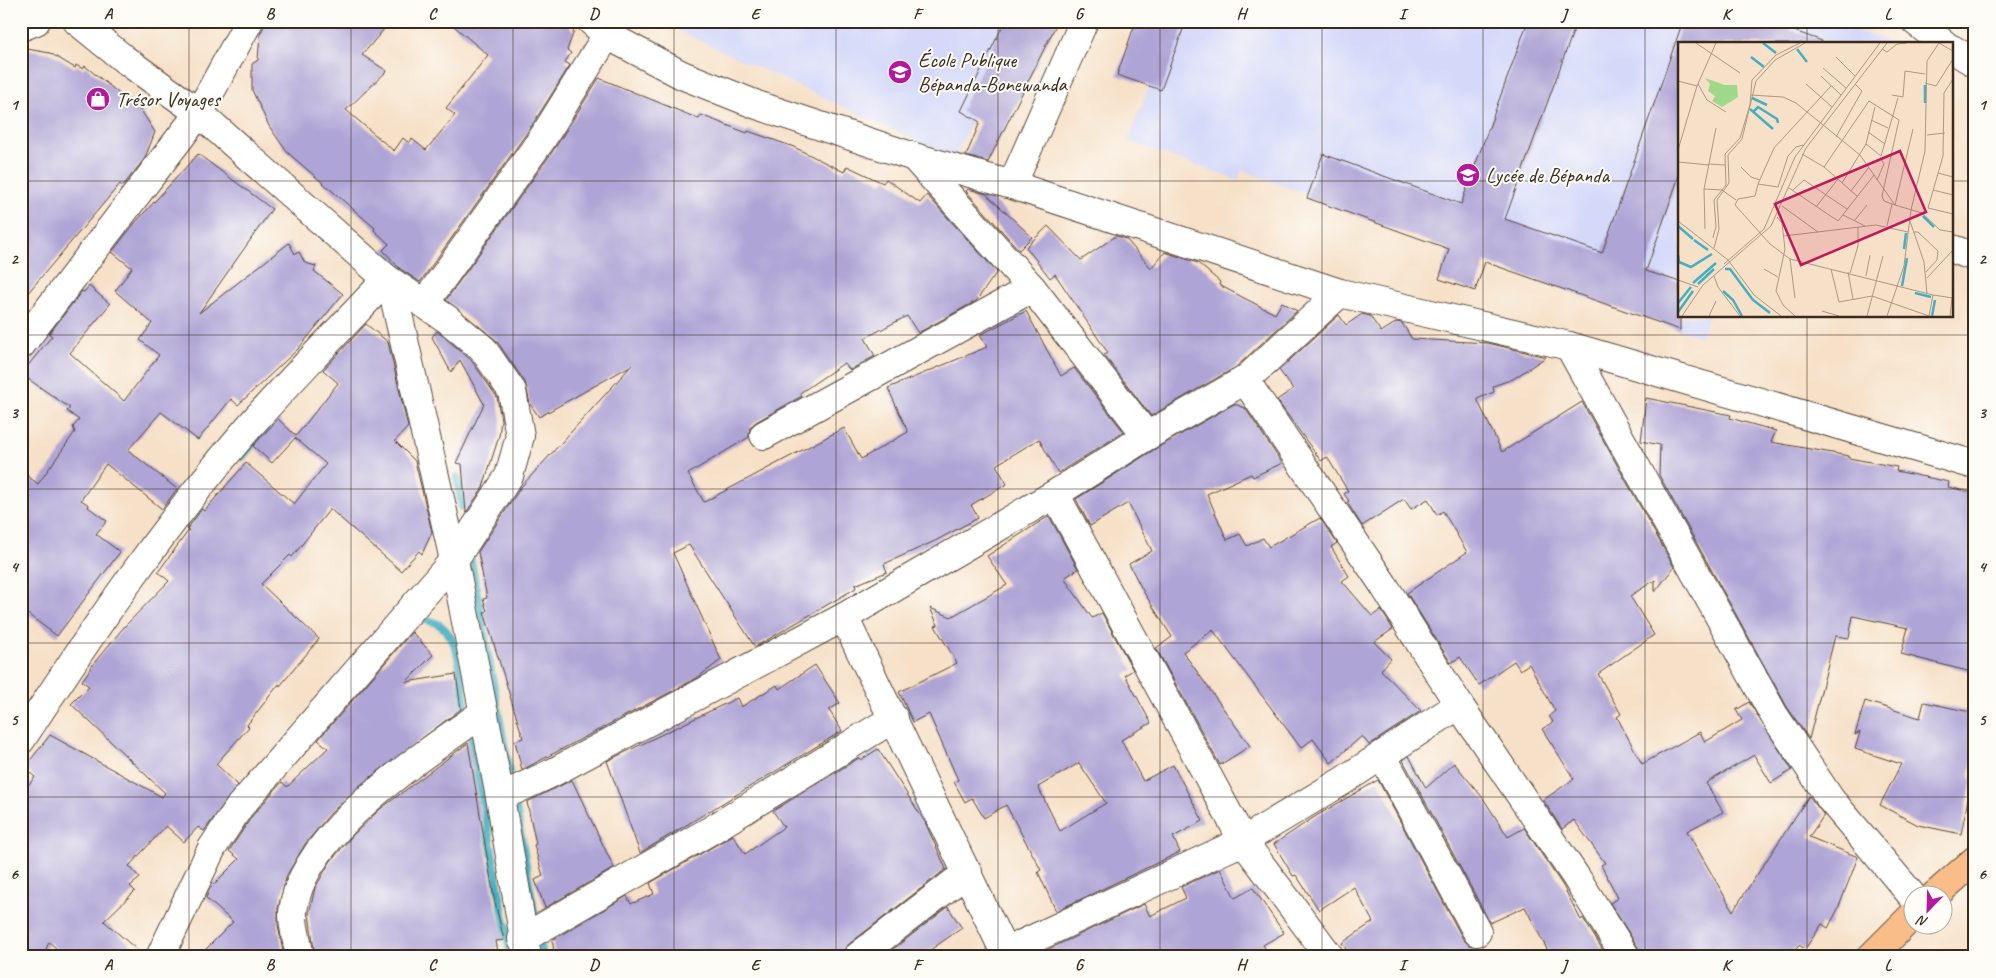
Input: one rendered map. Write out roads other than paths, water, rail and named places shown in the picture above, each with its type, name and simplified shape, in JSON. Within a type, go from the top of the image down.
[{"type":"main road","points":[[1945,886],[1975,860]]},
{"type":"main road","points":[[1870,957],[1904,924]]},
{"type":"street","points":[[21,27],[36,21]]},
{"type":"street","points":[[77,21],[124,59],[199,112],[387,279],[447,318],[483,349],[512,392],[520,436],[509,476],[454,560],[240,806],[212,848],[160,957]]},
{"type":"street","points":[[21,345],[199,112],[249,21]]},
{"type":"street","points":[[1012,185],[1084,21]]},
{"type":"street","points":[[1915,21],[1941,42]]},
{"type":"street","points":[[424,304],[542,139],[599,28],[690,78],[757,105],[914,157],[1012,185],[1340,293],[1569,346],[1975,465]]},
{"type":"street","points":[[1954,50],[1975,64]]},
{"type":"street","points":[[914,157],[1032,288],[1147,436]]},
{"type":"street","points":[[1954,250],[1975,257]]},
{"type":"street","points":[[387,279],[393,292],[454,560],[500,798],[525,948],[713,829],[894,718]]},
{"type":"street","points":[[21,740],[86,642],[168,528],[255,420],[387,279]]},
{"type":"street","points":[[764,435],[1032,288]]},
{"type":"street","points":[[500,798],[552,773],[844,617],[1055,494],[1147,436],[1245,380],[1340,293]]},
{"type":"street","points":[[1569,346],[1774,715],[1831,800],[1904,886]]},
{"type":"street","points":[[1245,380],[1383,584],[1459,705],[1576,877],[1626,957]]},
{"type":"street","points":[[1055,494],[1243,841],[1330,957]]},
{"type":"street","points":[[844,617],[968,872],[1006,955],[1243,841],[1459,705]]},
{"type":"street","points":[[300,957],[293,912],[300,883],[322,848],[356,810],[400,773],[484,712]]},
{"type":"street","points":[[1382,755],[1478,932]]},
{"type":"street","points":[[857,957],[968,872]]},
{"type":"waterway","points":[[242,457],[265,429]]},
{"type":"waterway","points":[[457,477],[462,507]]},
{"type":"waterway","points":[[469,550],[509,771]]},
{"type":"waterway","points":[[412,623],[421,620],[430,621],[441,626],[448,634],[458,656],[465,705]]},
{"type":"waterway","points":[[471,736],[511,957]]},
{"type":"waterway","points":[[515,802],[535,916]]},
{"type":"waterway","points":[[540,943],[543,957]]},
{"type":"place","name":"École Publique Bépanda-Bonewanda","points":[[900,72]]},
{"type":"place","name":"Trésor Voyages","points":[[98,99]]},
{"type":"place","name":"Lycée de Bépanda","points":[[1468,175]]}]
